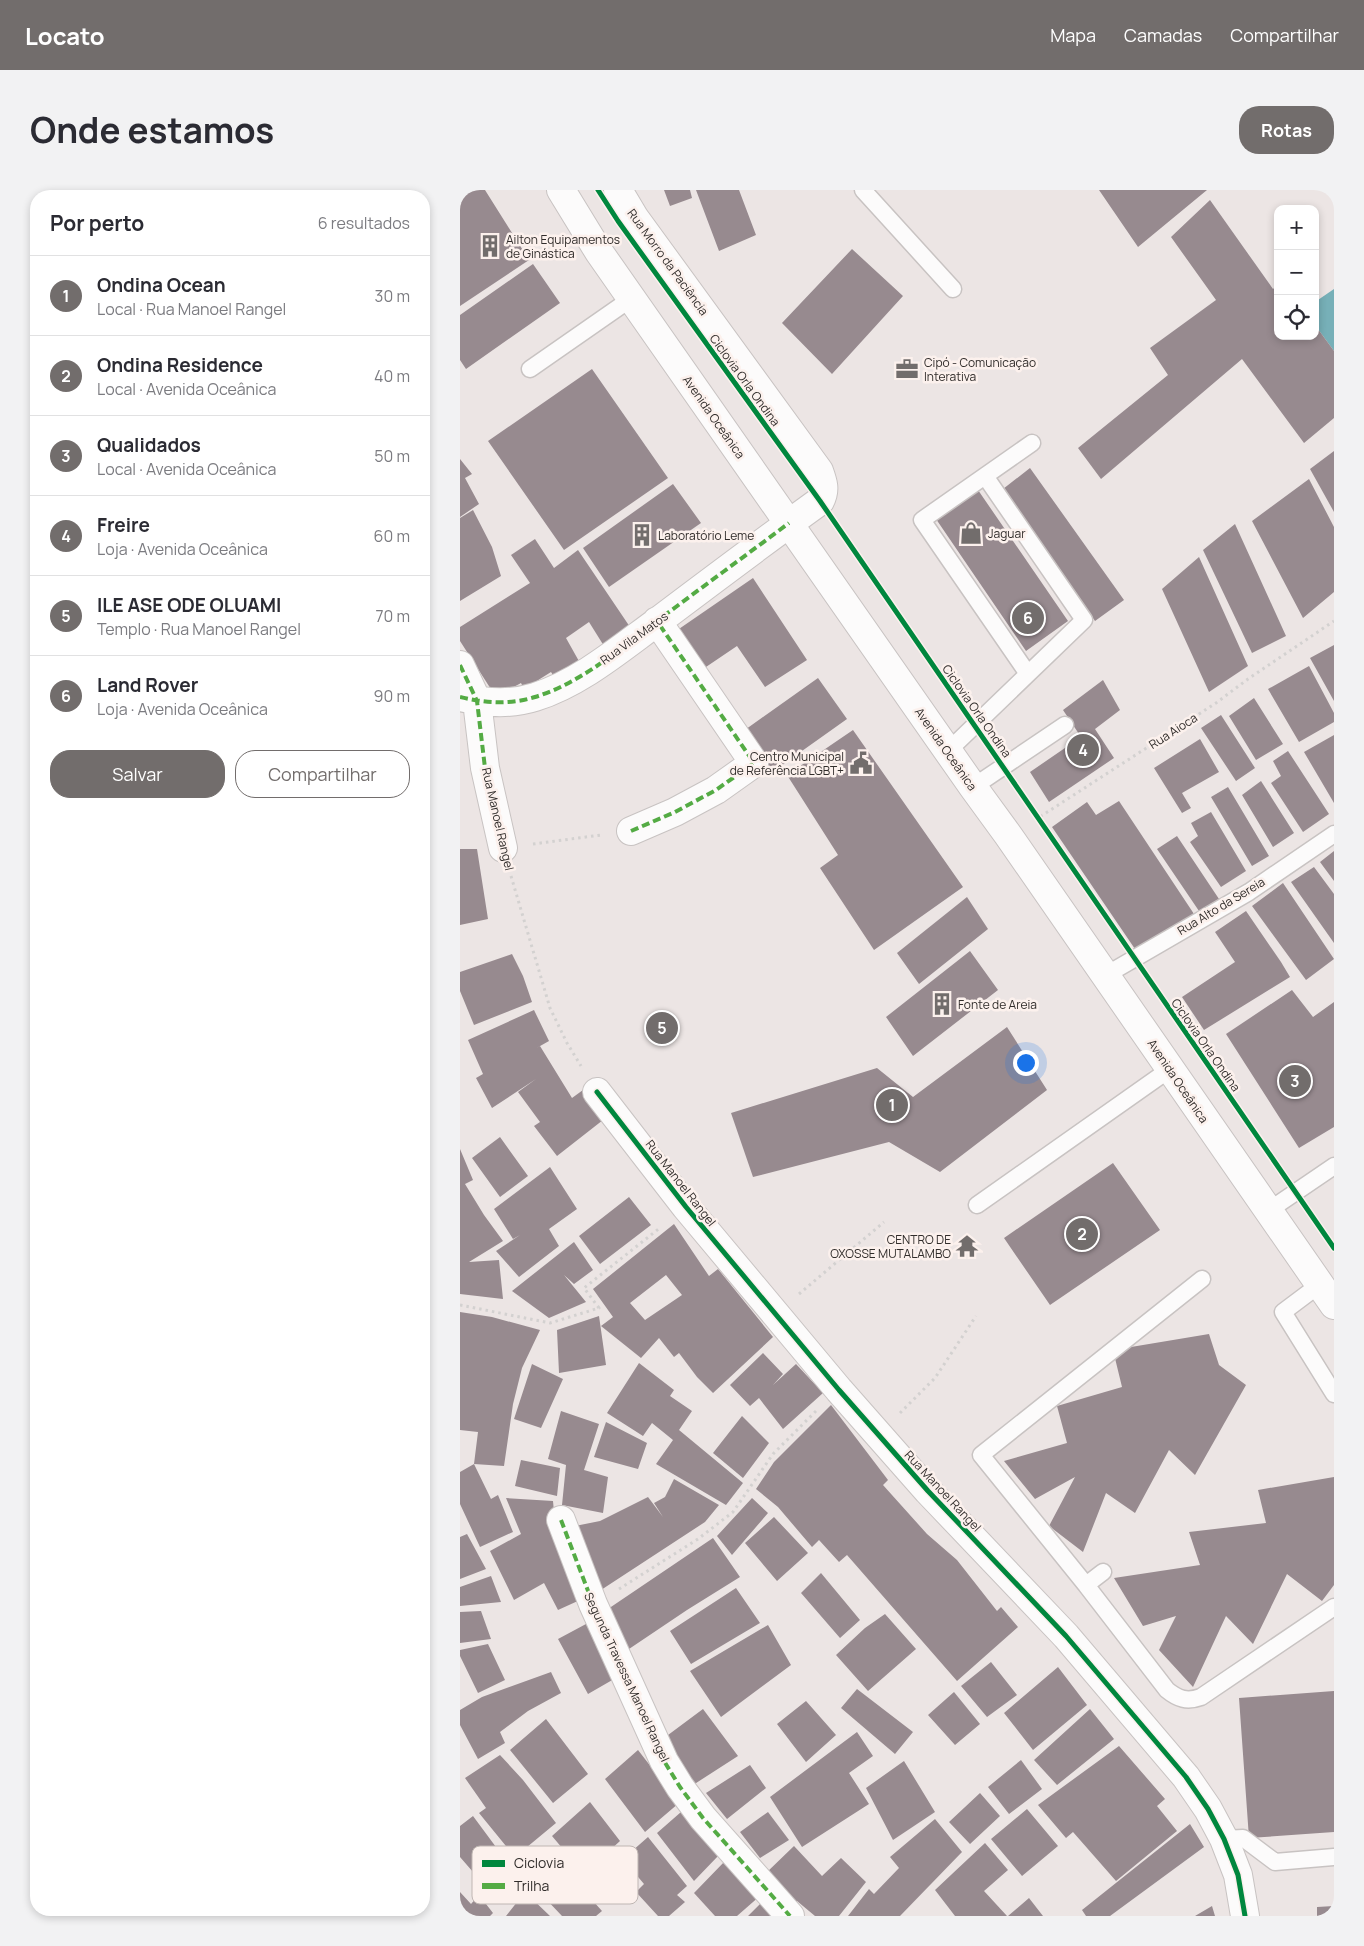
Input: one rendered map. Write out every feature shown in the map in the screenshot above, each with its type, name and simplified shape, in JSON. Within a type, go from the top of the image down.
[{"type":"street","name":"Avenida Oceânica","points":[[561,190],[599,252],[972,787],[1106,975],[1327,1295]]},
{"type":"street","name":"Rua Morro da Paciência","points":[[618,190],[634,217],[819,471],[824,483],[824,493],[820,501],[789,523]]},
{"type":"street","name":"Rua Vila Matos","points":[[469,699],[507,703],[535,697],[564,685],[604,661],[789,523]]},
{"type":"street","points":[[630,831],[675,812],[708,794],[754,763],[657,621]]},
{"type":"street","name":"Rua Manoel Rangel","points":[[460,665],[503,848]]},
{"type":"street","name":"Rua Manoel Rangel","points":[[597,1092],[686,1207],[839,1390],[928,1490],[1073,1644],[1186,1777],[1208,1809],[1224,1839],[1238,1876],[1245,1916]]},
{"type":"street","name":"Segunda Travessa Manoel Rangel","points":[[561,1520],[593,1604],[655,1742],[680,1787],[703,1818],[790,1916]]},
{"type":"lane","points":[[862,190],[953,290]]},
{"type":"lane","points":[[530,369],[632,298]]},
{"type":"lane","points":[[1028,674],[922,520],[1032,443]]},
{"type":"lane","points":[[948,751],[1084,620],[985,476]]},
{"type":"lane","points":[[972,787],[1064,725]]},
{"type":"lane","name":"Rua Alto da Sereia","points":[[1106,975],[1249,892],[1334,834]]},
{"type":"lane","points":[[977,1204],[1170,1069]]},
{"type":"lane","points":[[1268,1211],[1334,1166]]},
{"type":"lane","points":[[1202,1279],[981,1455],[1168,1690],[1184,1700],[1201,1697],[1334,1607]]},
{"type":"lane","points":[[1327,1295],[1283,1312],[1334,1394]]},
{"type":"lane","points":[[1086,1585],[1103,1572]]},
{"type":"lane","points":[[1224,1839],[1243,1838],[1275,1862],[1334,1858]]},
{"type":"path","points":[[1033,810],[1044,825]]},
{"type":"path","points":[[503,848],[630,831]]},
{"type":"path","points":[[460,1305],[550,1323],[599,1308],[584,1288],[686,1207]]},
{"type":"path","points":[[776,1314],[884,1222]]},
{"type":"path","points":[[878,1435],[935,1378],[976,1316]]},
{"type":"path","points":[[593,1604],[698,1539],[733,1512],[772,1454],[839,1390]]},
{"type":"water","points":[[1334,289],[1334,351],[1319,330],[1319,299]]},
{"type":"building","name":"Ailton Equipamentos de Ginástica","points":[[460,190],[485,190],[529,260],[460,306]]},
{"type":"building","points":[[664,190],[690,190],[692,198],[670,206]]},
{"type":"building","points":[[696,190],[739,190],[756,235],[719,251]]},
{"type":"building","points":[[1099,190],[1207,190],[1138,247]]},
{"type":"building","points":[[1210,200],[1274,288],[1274,340],[1319,340],[1319,330],[1334,351],[1334,418],[1304,443],[1242,359],[1101,479],[1078,448],[1168,375],[1150,348],[1216,300],[1171,237]]},
{"type":"building","points":[[852,249],[903,296],[832,374],[782,323]]},
{"type":"building","points":[[533,264],[560,303],[466,369],[460,360],[460,315]]},
{"type":"building","points":[[592,369],[668,478],[564,550],[488,441]]},
{"type":"building","points":[[1334,451],[1334,512],[1310,469]]},
{"type":"building","points":[[460,459],[472,474],[465,478],[479,504],[460,517]]},
{"type":"building","points":[[1030,468],[1124,600],[1095,621],[1003,489]]},
{"type":"building","points":[[1309,479],[1334,527],[1334,592],[1303,618],[1252,521]]},
{"type":"building","name":"Laboratório Leme","points":[[673,484],[701,523],[609,587],[583,548]]},
{"type":"building","points":[[978,490],[1068,621],[1026,651],[936,519]]},
{"type":"building","points":[[473,510],[492,547],[501,576],[460,601],[460,518]]},
{"type":"building","points":[[1235,524],[1286,636],[1252,653],[1203,550]]},
{"type":"building","points":[[535,539],[554,568],[578,550],[630,627],[604,646],[589,622],[566,638],[580,663],[555,678],[551,672],[524,689],[521,683],[496,697],[460,641],[460,627],[530,583],[511,555]]},
{"type":"building","points":[[1199,557],[1248,666],[1209,692],[1162,589]]},
{"type":"building","points":[[753,578],[807,660],[765,687],[737,646],[703,669],[676,631]]},
{"type":"building","points":[[1334,645],[1334,701],[1310,658]]},
{"type":"building","points":[[1309,666],[1334,713],[1334,722],[1299,742],[1268,689]]},
{"type":"building","points":[[818,678],[847,719],[771,773],[742,732]]},
{"type":"building","points":[[1103,680],[1120,710],[1095,729],[1114,758],[1049,802],[1030,772],[1081,737],[1063,710]]},
{"type":"building","points":[[1254,698],[1283,744],[1256,760],[1229,716]]},
{"type":"building","points":[[1221,715],[1255,768],[1236,781],[1201,728]]},
{"type":"building","points":[[853,730],[963,887],[874,950],[820,868],[838,855],[787,775]]},
{"type":"building","points":[[1334,735],[1334,803],[1304,752]]},
{"type":"building","points":[[1200,739],[1219,772],[1182,793],[1191,808],[1182,813],[1154,768]]},
{"type":"building","points":[[1288,751],[1329,814],[1303,832],[1271,783],[1281,776],[1273,761]]},
{"type":"building","points":[[1261,781],[1294,833],[1273,847],[1242,795]]},
{"type":"building","points":[[1228,787],[1269,856],[1252,866],[1211,797]]},
{"type":"building","points":[[1119,801],[1194,914],[1135,949],[1052,827],[1087,802],[1096,815]]},
{"type":"building","points":[[1211,812],[1246,871],[1221,887],[1190,842],[1198,836],[1191,823]]},
{"type":"building","points":[[1177,836],[1219,899],[1199,911],[1157,849]]},
{"type":"building","points":[[460,849],[477,849],[488,919],[460,925]]},
{"type":"building","points":[[1334,851],[1334,881],[1320,862]]},
{"type":"building","points":[[1314,867],[1334,894],[1334,943],[1291,882]]},
{"type":"building","points":[[1283,883],[1334,959],[1306,980],[1252,906]]},
{"type":"building","points":[[967,897],[988,929],[919,984],[897,953]]},
{"type":"building","points":[[1246,911],[1290,977],[1204,1030],[1182,997],[1235,962],[1215,932]]},
{"type":"building","name":"Fonte de Areia","points":[[970,951],[998,990],[913,1056],[886,1017]]},
{"type":"building","points":[[512,954],[523,976],[532,1002],[474,1025],[460,991],[460,972]]},
{"type":"building","points":[[1292,990],[1313,1017],[1334,1002],[1334,1127],[1299,1148],[1226,1034]]},
{"type":"building","points":[[534,1010],[549,1041],[540,1046],[572,1098],[583,1090],[603,1120],[557,1156],[534,1126],[540,1122],[518,1092],[536,1079],[492,1108],[476,1078],[483,1074],[468,1040]]},
{"type":"building","points":[[1007,1027],[1047,1090],[940,1172],[889,1142],[753,1177],[731,1113],[877,1068],[913,1097]]},
{"type":"building","points":[[500,1137],[528,1176],[500,1197],[472,1158]]},
{"type":"building","points":[[460,1149],[473,1180],[465,1184],[503,1241],[469,1262],[499,1260],[503,1299],[460,1294]]},
{"type":"building","points":[[1113,1163],[1160,1230],[1050,1305],[1004,1238]]},
{"type":"building","points":[[550,1167],[577,1209],[549,1229],[559,1246],[519,1277],[496,1251],[520,1235],[513,1239],[494,1209]]},
{"type":"building","points":[[629,1197],[651,1225],[600,1264],[579,1236]]},
{"type":"building","points":[[674,1224],[709,1276],[718,1269],[773,1337],[713,1393],[697,1377],[679,1353],[674,1357],[659,1338],[641,1358],[601,1326],[613,1317],[593,1289]],"holes":[[[666,1275],[682,1295],[645,1320],[630,1303]]]},
{"type":"building","points":[[574,1242],[593,1270],[574,1284],[564,1275],[586,1302],[549,1318],[512,1291]]},
{"type":"building","points":[[460,1312],[492,1317],[540,1330],[522,1368],[513,1404],[504,1466],[474,1464],[478,1432],[460,1430]]},
{"type":"building","points":[[599,1316],[606,1365],[559,1373],[557,1330]]},
{"type":"building","points":[[1209,1334],[1219,1365],[1246,1385],[1195,1475],[1169,1450],[1135,1513],[1106,1493],[1083,1552],[1049,1526],[1075,1477],[1035,1499],[1004,1461],[1067,1443],[1057,1406],[1122,1387],[1113,1350]]},
{"type":"building","points":[[763,1353],[783,1374],[773,1385],[796,1364],[823,1393],[783,1429],[759,1398],[750,1406],[730,1385]]},
{"type":"building","points":[[639,1363],[674,1390],[670,1396],[692,1411],[679,1430],[743,1483],[726,1505],[656,1464],[673,1440],[652,1423],[643,1436],[607,1413]]},
{"type":"building","points":[[532,1364],[563,1379],[541,1428],[514,1419]]},
{"type":"building","points":[[831,1405],[888,1480],[883,1485],[927,1534],[957,1560],[997,1611],[1001,1607],[1018,1627],[957,1681],[847,1555],[839,1562],[819,1540],[812,1547],[778,1507],[756,1489],[774,1462]]},
{"type":"building","points":[[561,1411],[599,1424],[584,1470],[608,1477],[603,1513],[562,1505],[566,1465],[548,1459]]},
{"type":"building","points":[[742,1416],[769,1443],[743,1478],[713,1453]]},
{"type":"building","points":[[606,1422],[647,1443],[638,1469],[594,1457]]},
{"type":"building","points":[[521,1460],[560,1468],[557,1496],[515,1486]]},
{"type":"building","points":[[474,1464],[491,1499],[498,1495],[513,1532],[480,1547],[460,1504],[460,1472]]},
{"type":"building","points":[[1334,1477],[1334,1585],[1322,1601],[1287,1574],[1253,1644],[1226,1616],[1193,1687],[1159,1650],[1176,1616],[1143,1626],[1114,1578],[1200,1565],[1189,1532],[1266,1523],[1258,1490]]},
{"type":"building","points":[[674,1479],[719,1505],[705,1522],[601,1590],[575,1526],[600,1521],[648,1497],[663,1517],[654,1503],[665,1497]]},
{"type":"building","points":[[506,1498],[553,1501],[554,1512],[547,1521],[580,1600],[558,1610],[544,1583],[514,1600],[490,1551],[521,1534]]},
{"type":"building","points":[[752,1498],[768,1513],[732,1555],[717,1536]]},
{"type":"building","points":[[774,1517],[808,1553],[777,1581],[745,1543]]},
{"type":"building","points":[[467,1534],[486,1569],[460,1579],[460,1537]]},
{"type":"building","points":[[713,1538],[740,1577],[629,1649],[605,1611]]},
{"type":"building","points":[[821,1573],[860,1620],[840,1638],[801,1593]]},
{"type":"building","points":[[491,1576],[501,1602],[460,1606],[460,1587]]},
{"type":"building","points":[[736,1588],[760,1623],[691,1664],[670,1631]]},
{"type":"building","points":[[481,1611],[491,1639],[460,1643],[460,1612]]},
{"type":"building","points":[[885,1614],[916,1649],[868,1691],[836,1655],[865,1628]]},
{"type":"building","points":[[586,1624],[614,1679],[588,1694],[558,1639]]},
{"type":"building","points":[[768,1625],[791,1665],[721,1717],[690,1671]]},
{"type":"building","points":[[488,1644],[505,1680],[478,1693],[460,1656],[460,1650]]},
{"type":"building","points":[[991,1662],[1017,1695],[987,1717],[961,1686]]},
{"type":"building","points":[[1058,1667],[1087,1705],[1033,1750],[1004,1713]]},
{"type":"building","points":[[551,1672],[561,1693],[528,1711],[500,1732],[505,1743],[478,1759],[460,1725],[460,1710],[482,1697]]},
{"type":"building","points":[[857,1689],[913,1732],[895,1754],[841,1708]]},
{"type":"building","points":[[1334,1691],[1334,1832],[1249,1838],[1239,1698]]},
{"type":"building","points":[[954,1692],[980,1724],[955,1745],[928,1715]]},
{"type":"building","points":[[806,1701],[836,1735],[806,1762],[777,1724]]},
{"type":"building","points":[[703,1709],[738,1756],[693,1785],[664,1738]]},
{"type":"building","points":[[1090,1709],[1114,1739],[1057,1785],[1034,1760]]},
{"type":"building","points":[[546,1719],[588,1774],[553,1803],[510,1750]]},
{"type":"building","points":[[857,1732],[873,1756],[849,1773],[869,1804],[802,1847],[770,1797]]},
{"type":"building","points":[[1119,1746],[1165,1799],[1157,1806],[1177,1831],[1116,1881],[1073,1832],[1066,1838],[1038,1805]]},
{"type":"building","points":[[638,1750],[679,1803],[645,1832],[605,1779]]},
{"type":"building","points":[[500,1755],[523,1780],[556,1823],[528,1846],[506,1846],[479,1813],[486,1808],[465,1778]]},
{"type":"building","points":[[1021,1760],[1042,1789],[1009,1814],[988,1787]]},
{"type":"building","points":[[904,1761],[935,1812],[893,1840],[866,1788]]},
{"type":"building","points":[[750,1765],[766,1788],[727,1819],[706,1793]]},
{"type":"building","points":[[980,1793],[1000,1816],[970,1844],[949,1822]]},
{"type":"building","points":[[590,1802],[620,1841],[615,1846],[560,1846],[552,1836]]},
{"type":"building","points":[[1027,1809],[1058,1846],[1022,1876],[991,1839]]},
{"type":"building","points":[[681,1812],[719,1855],[694,1881],[657,1833]]},
{"type":"building","points":[[768,1812],[789,1840],[760,1858],[740,1832]]},
{"type":"building","points":[[473,1816],[495,1846],[472,1846],[472,1871],[460,1857],[460,1826]]},
{"type":"building","points":[[935,1819],[962,1852],[900,1916],[848,1916],[869,1889],[874,1894],[899,1868],[890,1857]]},
{"type":"building","points":[[1190,1824],[1204,1847],[1110,1916],[1086,1916],[1082,1910]]},
{"type":"building","points":[[648,1837],[687,1886],[677,1895],[685,1902],[669,1916],[658,1916],[638,1894],[638,1890],[644,1884],[638,1877],[638,1846]]},
{"type":"building","points":[[985,1843],[1008,1870],[984,1891],[1007,1916],[955,1916],[935,1890]]},
{"type":"building","points":[[794,1846],[822,1876],[841,1858],[866,1882],[839,1916],[815,1916],[797,1901],[794,1905],[765,1874]]},
{"type":"building","points":[[726,1860],[761,1895],[737,1916],[715,1916],[694,1893]]},
{"type":"building","points":[[460,1892],[471,1904],[486,1904],[493,1913],[490,1916],[460,1916]]},
{"type":"building","points":[[1029,1898],[1043,1916],[1008,1916]]},
{"type":"building","points":[[762,1902],[774,1916],[748,1916]]},
{"type":"building","points":[[516,1904],[538,1904],[550,1916],[506,1916]]},
{"type":"building","points":[[551,1904],[596,1904],[602,1911],[596,1916],[562,1916]]},
{"type":"building","points":[[1212,1906],[1215,1916],[1195,1916]]},
{"type":"building","points":[[1334,1906],[1334,1916],[1317,1916],[1317,1907]]},
{"type":"marked path","points":[[460,697],[488,702],[526,700],[568,683],[614,654],[789,523]]},
{"type":"marked path","points":[[631,831],[675,812],[716,790],[754,763],[657,621]]},
{"type":"marked path","points":[[460,665],[477,701],[485,768],[503,848]]},
{"type":"marked path","points":[[561,1520],[593,1604],[664,1761],[703,1818],[790,1916]]},
{"type":"cycle path","name":"Ciclovia Orla Ondina","points":[[598,190],[618,221],[820,501],[1334,1248]]},
{"type":"cycle path","points":[[597,1092],[686,1207],[839,1390],[928,1491],[1066,1636],[1186,1777],[1208,1809],[1224,1839],[1238,1875],[1245,1916]]},
{"type":"place","name":"Ailton Equipamentos de Ginástica","points":[[490,246]]},
{"type":"place","name":"Cipó - Comunicação Interativa","points":[[907,369]]},
{"type":"place","name":"Jaguar","points":[[971,533]]},
{"type":"place","name":"Laboratório Leme","points":[[642,535]]},
{"type":"place","name":"Land Rover","points":[[1028,618]]},
{"type":"place","name":"Freire","points":[[1083,750]]},
{"type":"place","name":"Centro Municipal de Referência LGBT+","points":[[861,763]]},
{"type":"place","name":"Fonte de Areia","points":[[942,1004]]},
{"type":"place","name":"ILE ASE ODE OLUAMI","points":[[662,1028]]},
{"type":"place","name":"Qualidados","points":[[1295,1081]]},
{"type":"place","name":"Ondina Ocean","points":[[892,1105]]},
{"type":"place","name":"Ondina Residence","points":[[1082,1234]]},
{"type":"place","name":"CENTRO DE OXOSSE MUTALAMBO","points":[[967,1246]]}]
